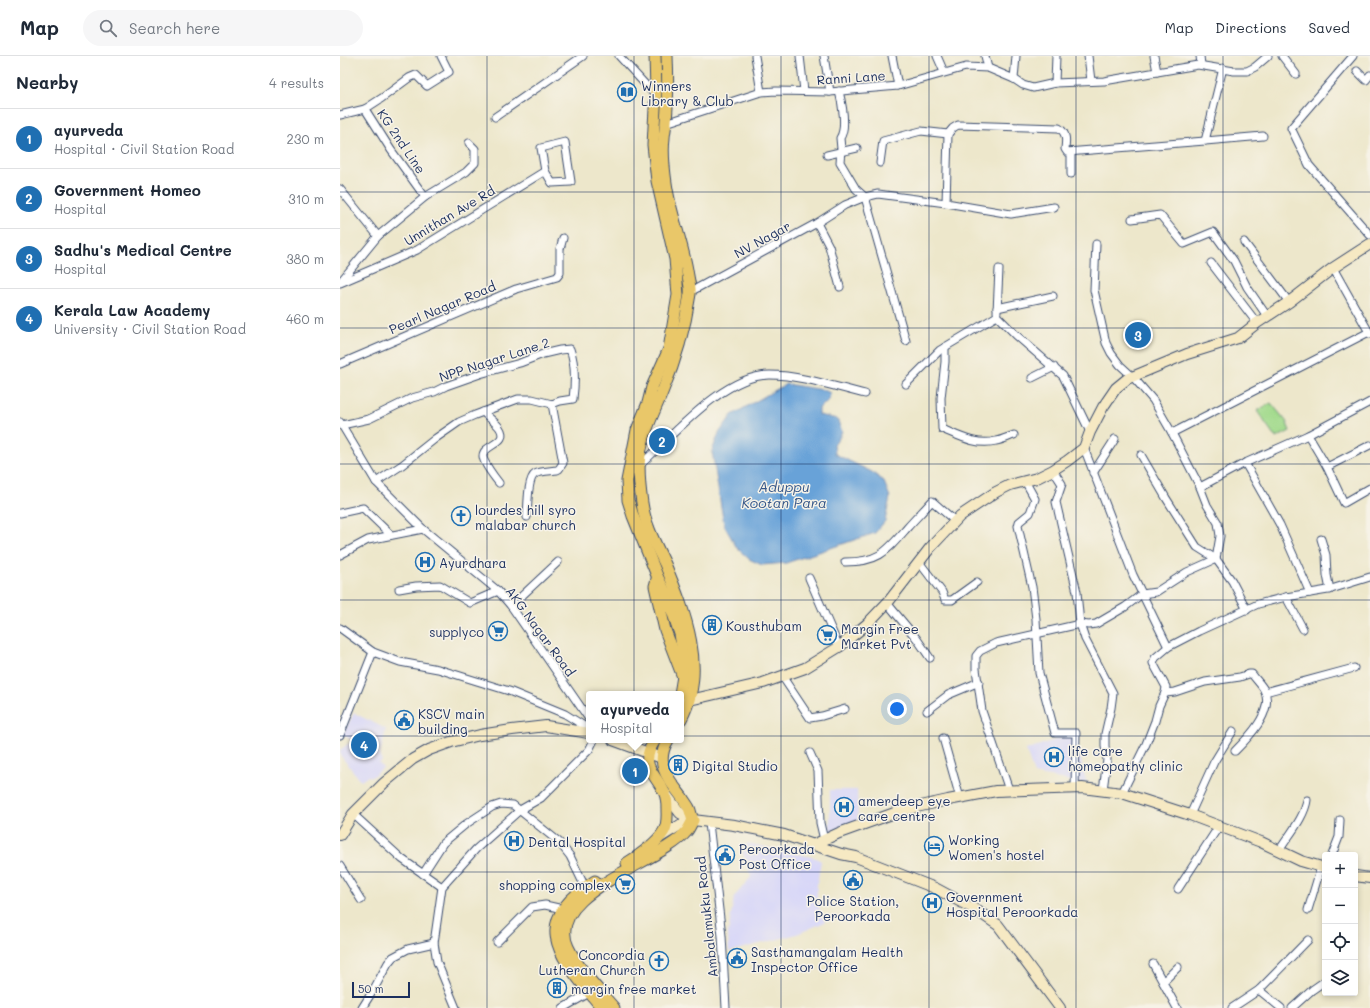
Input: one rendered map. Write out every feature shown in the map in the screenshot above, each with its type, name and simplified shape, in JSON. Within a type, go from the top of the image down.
[{"type":"main road","points":[[652,405],[652,387],[669,349],[678,295],[675,258],[656,181],[652,145],[655,95],[655,56]]},
{"type":"main road","points":[[667,56],[668,84],[666,123],[663,140],[663,162],[672,211],[684,250],[690,292],[678,348],[652,405],[637,430],[635,464],[642,505],[650,533],[678,596],[690,637],[694,664],[693,684],[684,698]]},
{"type":"main road","points":[[653,124],[666,123]]},
{"type":"main road","points":[[678,295],[690,292]]},
{"type":"main road","points":[[635,464],[627,481],[628,500],[658,578],[667,596],[680,634],[685,664],[683,691]]},
{"type":"main road","points":[[658,578],[669,574]]},
{"type":"main road","points":[[601,1002],[568,946],[564,932],[567,919],[577,904],[607,878],[658,839],[664,831],[668,822],[665,793],[648,768],[648,753],[653,743]]},
{"type":"main road","points":[[614,1008],[601,1002],[589,992],[573,972],[558,945],[555,934],[557,920],[563,909],[574,895],[586,886],[607,878],[667,847],[687,831],[693,820],[689,807],[664,771],[662,758],[666,743]]},
{"type":"street","name":"KG 2nd Line","points":[[425,197],[391,150],[365,109],[409,78],[416,75],[427,86],[449,72],[442,56]]},
{"type":"street","points":[[495,117],[583,56]]},
{"type":"street","points":[[619,56],[655,95]]},
{"type":"street","points":[[755,56],[761,92]]},
{"type":"street","points":[[800,56],[804,91]]},
{"type":"street","points":[[824,56],[830,92]]},
{"type":"street","points":[[892,56],[898,86]]},
{"type":"street","points":[[937,56],[944,72]]},
{"type":"street","points":[[985,56],[988,68]]},
{"type":"street","points":[[1014,79],[1016,56]]},
{"type":"street","points":[[1055,83],[1056,56]]},
{"type":"street","points":[[1088,56],[1091,81]]},
{"type":"street","points":[[1154,56],[1157,72]]},
{"type":"street","points":[[1200,56],[1201,65]]},
{"type":"street","name":"Ranni Lane","points":[[666,123],[761,92],[830,92],[898,86],[966,67],[988,68],[1014,79],[1023,85],[1033,88],[1055,83],[1104,80],[1201,65],[1234,71],[1248,70],[1268,56]]},
{"type":"street","points":[[1282,56],[1296,74]]},
{"type":"street","points":[[1353,56],[1292,128],[1309,165],[1370,235]]},
{"type":"street","points":[[1205,141],[1223,68]]},
{"type":"street","points":[[1357,72],[1366,80],[1370,75]]},
{"type":"street","points":[[839,91],[843,111],[842,135],[840,138],[840,162],[856,189],[865,197],[906,341]]},
{"type":"street","points":[[340,115],[365,109]]},
{"type":"street","points":[[946,203],[948,134],[958,125],[1059,128],[1063,131],[1066,138],[1065,149],[1067,152],[1263,136]]},
{"type":"street","points":[[880,163],[883,141],[921,131],[948,134]]},
{"type":"street","points":[[565,142],[571,182],[552,183],[545,171],[541,148],[565,142]]},
{"type":"street","points":[[340,283],[378,236],[425,197],[466,172],[475,163],[475,149],[469,143]]},
{"type":"street","points":[[827,155],[841,153],[857,148]]},
{"type":"street","points":[[1071,152],[1071,174]]},
{"type":"street","name":"Unnithan Ave Rd","points":[[340,283],[417,250],[545,171]]},
{"type":"street","points":[[340,189],[378,236]]},
{"type":"street","name":"NV Nagar","points":[[690,292],[817,223],[844,205],[865,197],[878,194],[946,203],[1011,214],[1054,207]]},
{"type":"street","points":[[1132,219],[1160,215],[1184,244],[1213,232],[1234,261],[1247,287],[1267,316]]},
{"type":"street","points":[[817,223],[829,246],[840,287]]},
{"type":"street","name":"Pearl Nagar Road","points":[[340,364],[516,289],[559,276],[560,249],[563,238]]},
{"type":"street","points":[[1244,242],[1290,302]]},
{"type":"street","points":[[1096,244],[1094,290],[1106,343],[1120,365],[1133,377],[1153,400],[1200,487],[1207,505],[1218,523],[1220,536],[1216,559]]},
{"type":"street","points":[[684,699],[763,683],[805,668],[839,647],[867,624],[887,603],[919,562],[960,516],[996,492],[1010,485],[1037,478],[1054,470],[1084,448],[1090,432],[1103,407],[1116,388],[1127,379],[1187,354],[1238,338],[1267,316],[1290,302],[1333,268],[1370,244]]},
{"type":"street","points":[[1211,263],[1257,323]]},
{"type":"street","points":[[1172,433],[1369,333],[1333,268]]},
{"type":"street","points":[[999,269],[997,316],[1063,376],[1090,432]]},
{"type":"street","points":[[997,308],[1053,296]]},
{"type":"street","points":[[906,384],[944,347],[997,316]]},
{"type":"street","points":[[944,347],[945,362],[941,398],[942,429],[976,442],[996,442],[1014,435]]},
{"type":"street","name":"NPP Nagar Lane 2","points":[[341,424],[369,419],[412,398],[434,392],[446,386],[480,374],[520,363],[543,354],[570,349],[574,358],[575,377],[573,399],[552,404]]},
{"type":"street","points":[[1032,378],[1054,368]]},
{"type":"street","points":[[635,464],[662,446],[684,422],[710,400],[753,377],[769,375],[790,377],[865,394]]},
{"type":"street","points":[[376,482],[402,465],[459,422],[518,399],[532,399],[552,404],[563,463],[557,470],[537,473],[533,476],[528,496],[527,517]]},
{"type":"street","points":[[1200,487],[1245,463],[1308,435],[1370,402]]},
{"type":"street","points":[[483,412],[499,427],[502,434],[500,440],[484,452],[483,456],[499,483]]},
{"type":"street","name":"AKG Nagar Road","points":[[341,424],[376,482],[423,529],[498,591],[511,606],[586,715]]},
{"type":"street","points":[[1308,435],[1327,467],[1344,503],[1370,488]]},
{"type":"street","points":[[1093,472],[1115,440]]},
{"type":"street","points":[[1327,467],[1370,445]]},
{"type":"street","points":[[1084,448],[1133,575],[1168,646]]},
{"type":"street","points":[[1141,455],[1197,547],[1216,559],[1232,581],[1247,610]]},
{"type":"street","points":[[1245,463],[1280,525],[1310,593]]},
{"type":"street","points":[[1054,470],[1062,484],[1056,502],[1077,592],[1080,624],[1087,645],[1113,693],[1105,734],[1104,746],[1107,760],[1103,790]]},
{"type":"street","points":[[1025,481],[1035,499],[1030,513],[1019,522],[1018,526],[1032,587],[1036,619],[1039,673],[1055,733],[1076,733],[1076,788]]},
{"type":"street","points":[[845,562],[858,562],[883,554],[894,544],[932,501],[955,521]]},
{"type":"street","points":[[340,513],[362,508],[391,535]]},
{"type":"street","points":[[340,555],[368,540],[423,529]]},
{"type":"street","points":[[1321,539],[1326,555],[1327,575],[1330,590]]},
{"type":"street","points":[[1009,790],[982,711],[976,669],[976,656],[980,651],[996,643],[1080,624],[1096,624],[1125,607],[1142,594],[1156,592],[1187,572],[1216,559]]},
{"type":"street","points":[[511,606],[558,562]]},
{"type":"street","points":[[919,562],[942,592],[945,600],[952,600],[977,582]]},
{"type":"street","points":[[809,578],[839,647]]},
{"type":"street","points":[[1122,792],[1146,744],[1159,706],[1165,694],[1166,688],[1153,663],[1155,658],[1168,646],[1258,604],[1286,597],[1330,590],[1369,580]]},
{"type":"street","points":[[399,589],[416,586],[440,585],[470,603],[498,591]]},
{"type":"street","points":[[1286,597],[1303,629]]},
{"type":"street","points":[[887,603],[917,639],[930,658]]},
{"type":"street","points":[[340,628],[373,652],[400,662],[438,669],[509,691],[565,714],[586,727]]},
{"type":"street","points":[[340,735],[373,652]]},
{"type":"street","points":[[1265,692],[1354,668]]},
{"type":"street","points":[[1165,694],[1205,682],[1252,674],[1265,692],[1266,706],[1256,729],[1235,751]]},
{"type":"street","points":[[782,676],[810,718],[845,709]]},
{"type":"street","points":[[927,711],[948,695],[979,682]]},
{"type":"street","points":[[340,835],[353,814],[384,783],[413,759],[429,750],[451,742],[512,730],[546,726],[586,733]]},
{"type":"street","points":[[1190,815],[1214,762],[1233,731]]},
{"type":"street","points":[[943,738],[960,798]]},
{"type":"street","points":[[456,1008],[437,962],[434,943],[442,887],[476,850],[520,810],[541,798],[589,750],[592,743]]},
{"type":"street","points":[[621,743],[662,758]]},
{"type":"street","points":[[810,754],[818,771],[820,823],[824,840]]},
{"type":"street","points":[[813,845],[839,833],[903,810],[996,791],[1076,788],[1122,792],[1190,815],[1301,861],[1322,867]]},
{"type":"street","points":[[665,793],[680,813],[693,820],[734,825],[784,835],[881,866],[935,888],[976,910],[998,925],[1060,1008]]},
{"type":"street","points":[[1279,851],[1302,814],[1306,806],[1306,800]]},
{"type":"street","points":[[423,874],[443,843],[466,824],[500,804],[513,804],[559,842],[570,856],[586,886]]},
{"type":"street","points":[[353,814],[402,859],[442,887]]},
{"type":"street","points":[[658,839],[680,824],[693,820]]},
{"type":"street","points":[[1333,852],[1339,837],[1340,820]]},
{"type":"street","name":"Ambalamukku Road","points":[[709,823],[722,936],[726,1008]]},
{"type":"street","points":[[1178,890],[1219,826]]},
{"type":"street","points":[[340,866],[361,900]]},
{"type":"street","points":[[1308,910],[1322,870]]},
{"type":"street","points":[[1358,876],[1370,878]]},
{"type":"street","points":[[498,942],[532,907],[545,905],[563,909]]},
{"type":"street","points":[[1232,1008],[1259,990],[1308,940]]},
{"type":"street","points":[[362,1008],[393,957],[408,949],[434,943]]},
{"type":"street","points":[[1153,964],[1177,1008]]},
{"type":"street","points":[[1163,982],[1178,967]]},
{"type":"street","points":[[1292,1008],[1322,983]]},
{"type":"street","points":[[1259,990],[1281,1008]]},
{"type":"street","points":[[563,1008],[589,992]]},
{"type":"shaded area","points":[[354,713],[386,729],[380,755],[382,761],[379,763],[383,768],[372,777],[368,776],[361,781],[340,755],[340,750],[352,741],[343,734]]},
{"type":"shaded area","name":"life care homeopathy clinic","points":[[1074,733],[1087,784],[1034,774],[1026,750]]},
{"type":"shaded area","name":"amerdeep eye care centre","points":[[830,790],[857,790],[858,823],[830,831]]},
{"type":"shaded area","points":[[747,843],[816,858],[821,861],[817,884],[817,902],[825,922],[797,934],[729,952],[728,933],[734,897],[751,877],[742,851]]},
{"type":"green space","points":[[1271,403],[1286,421],[1290,431],[1276,438],[1257,411]]},
{"type":"water","name":"Aduppu Kootan Para","points":[[786,384],[824,390],[830,393],[829,400],[819,408],[819,415],[837,419],[842,431],[834,445],[835,454],[872,472],[884,482],[890,497],[885,521],[875,533],[786,563],[762,565],[749,559],[737,548],[724,525],[712,451],[719,433],[732,415]]},
{"type":"place","name":"Winners Library & Club","points":[[627,92]]},
{"type":"place","name":"Sadhu's Medical Centre","points":[[1138,335]]},
{"type":"place","name":"Government Homeo","points":[[662,441]]},
{"type":"place","name":"lourdes hill syro malabar church","points":[[461,516]]},
{"type":"place","name":"Ayurdhara","points":[[425,562]]},
{"type":"place","name":"Kousthubam","points":[[712,625]]},
{"type":"place","name":"supplyco","points":[[498,631]]},
{"type":"place","name":"Margin Free Market Pvt","points":[[827,635]]},
{"type":"place","name":"KSCV main building","points":[[404,720]]},
{"type":"place","name":"Kerala Law Academy","points":[[364,745]]},
{"type":"place","name":"life care homeopathy clinic","points":[[1054,757]]},
{"type":"place","name":"Digital Studio","points":[[678,765]]},
{"type":"place","name":"ayurveda","points":[[635,771]]},
{"type":"place","name":"amerdeep eye care centre","points":[[844,807]]},
{"type":"place","name":"Dental Hospital","points":[[514,841]]},
{"type":"place","name":"Working Women's hostel","points":[[934,846]]},
{"type":"place","name":"Peroorkada Post Office","points":[[725,855]]},
{"type":"place","name":"Police Station, Peroorkada","points":[[853,880]]},
{"type":"place","name":"shopping complex","points":[[625,884]]},
{"type":"place","name":"Government Hospital Peroorkada","points":[[932,903]]},
{"type":"place","name":"Sasthamangalam Health Inspector Office","points":[[737,958]]},
{"type":"place","name":"Concordia Lutheran Church","points":[[659,961]]},
{"type":"place","name":"margin free market","points":[[557,988]]}]
